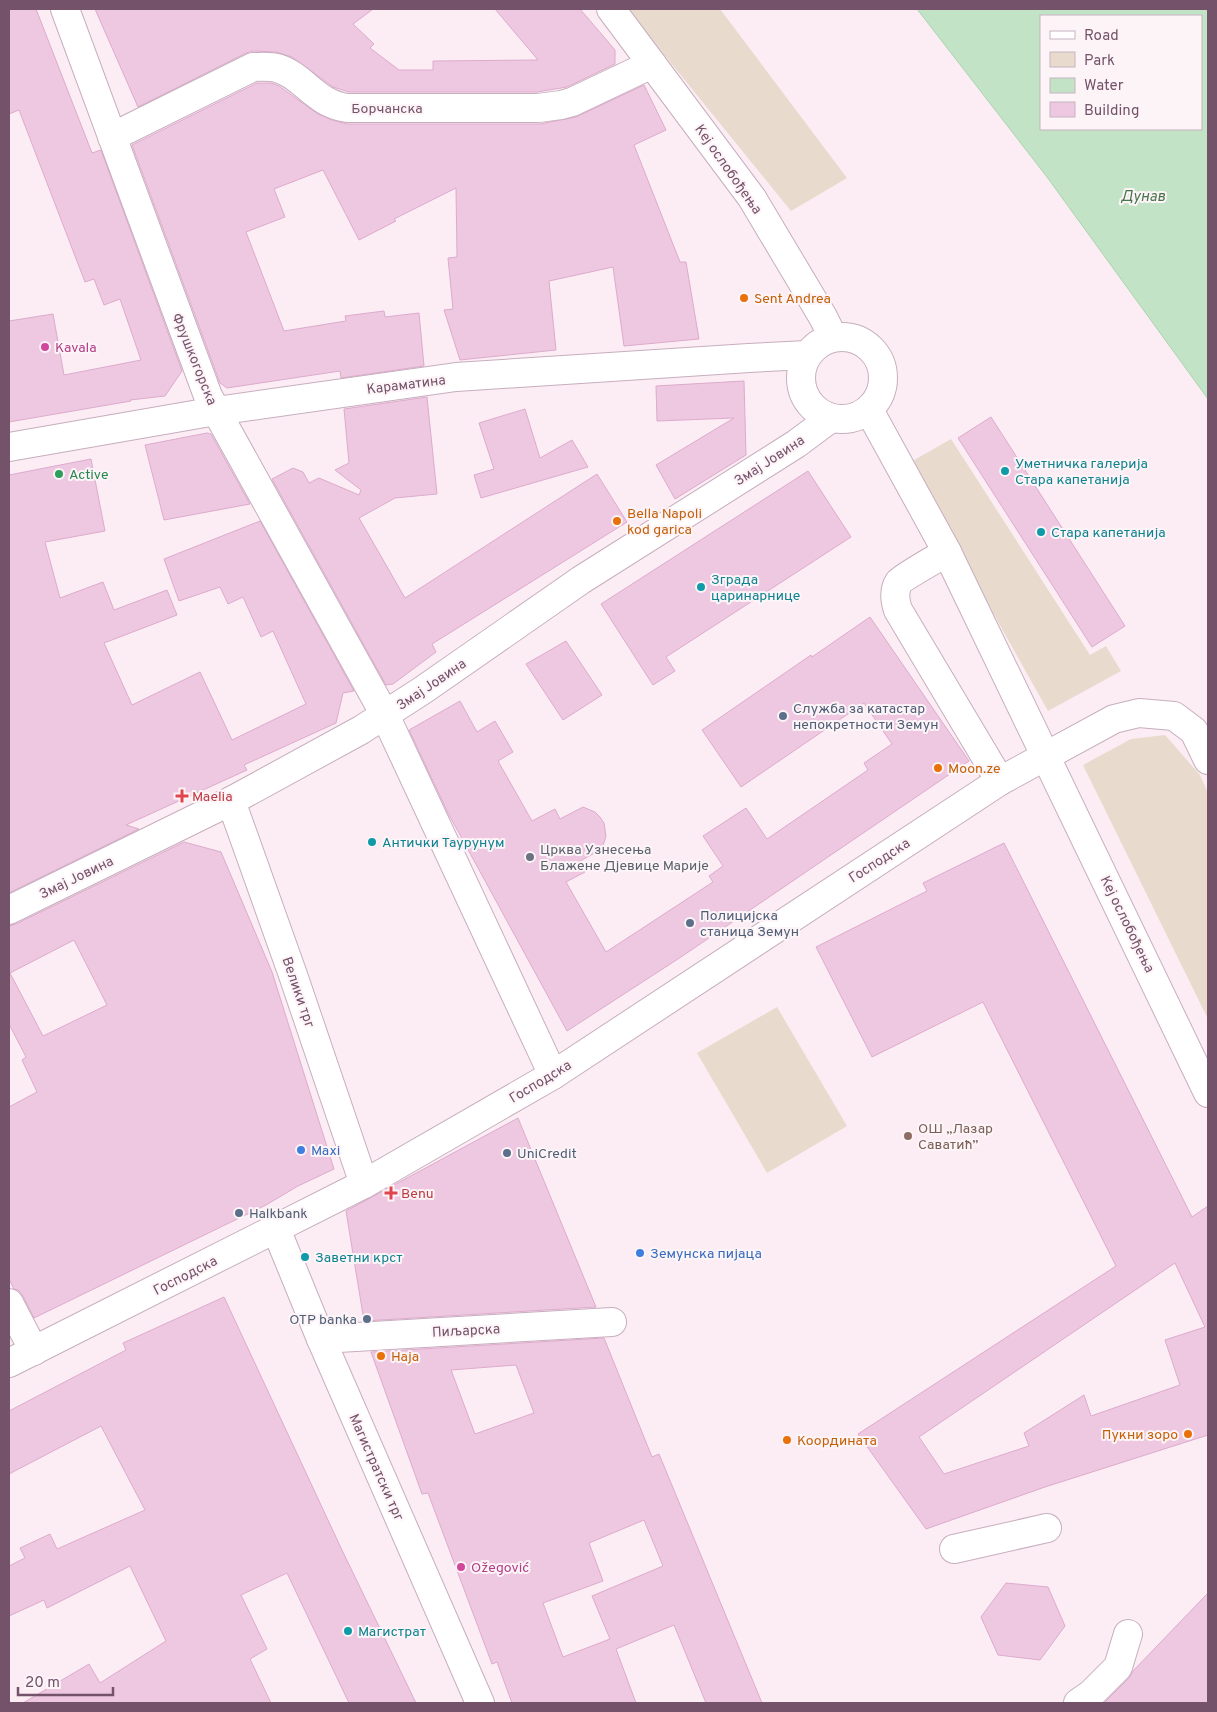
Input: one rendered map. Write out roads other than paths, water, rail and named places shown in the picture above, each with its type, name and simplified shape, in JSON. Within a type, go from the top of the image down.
[{"type":"street","name":"Фрушкогорска","points":[[65,9],[202,381],[216,411],[385,715]]},
{"type":"street","name":"Кеј ослобођења","points":[[611,9],[752,198],[828,327]]},
{"type":"street","name":"Борчанска","points":[[112,137],[253,67],[267,66],[278,68],[290,74],[326,102],[341,107],[538,108],[561,106],[572,102],[652,64]]},
{"type":"street","points":[[828,327],[846,336],[860,340],[871,348],[880,359],[884,372],[883,386],[878,399],[869,410],[851,419],[830,418],[809,404],[803,393],[802,367],[807,355],[823,341],[828,327]]},
{"type":"street","name":"Караматина","points":[[9,447],[216,411],[456,377],[807,355]]},
{"type":"street","name":"Кеј ослобођења","points":[[869,410],[947,552],[1208,1093]]},
{"type":"street","name":"Змај Јовина","points":[[9,910],[231,801],[385,715],[581,580],[796,444],[830,418]]},
{"type":"street","points":[[947,552],[899,582],[895,601],[898,610],[993,786]]},
{"type":"street","points":[[1045,755],[1114,719],[1139,712],[1174,716],[1194,731],[1208,760]]},
{"type":"street","points":[[385,715],[553,1075]]},
{"type":"street","name":"Господска","points":[[9,1363],[364,1184],[553,1075],[993,786],[1045,755]]},
{"type":"street","name":"Велики трг","points":[[231,801],[364,1184]]},
{"type":"street","name":"Магистратски трг","points":[[276,1229],[320,1339],[480,1703]]},
{"type":"street","points":[[9,1303],[34,1351]]},
{"type":"street","name":"Пиљарска","points":[[320,1339],[612,1322]]},
{"type":"street","points":[[954,1549],[1047,1528]]},
{"type":"street","points":[[1078,1703],[1091,1694],[1118,1667],[1128,1634]]},
{"type":"water","name":"Дунав","points":[[917,9],[1208,9],[1208,399],[1047,177]]},
{"type":"place","name":"Sent Andrea","points":[[744,298]]},
{"type":"place","name":"Kavala","points":[[45,347]]},
{"type":"place","name":"Уметничка галерија Стара капетанија","points":[[1005,471]]},
{"type":"place","name":"Active","points":[[59,474]]},
{"type":"place","name":"Bella Napoli kod garica","points":[[617,521]]},
{"type":"place","name":"Стара капетанија","points":[[1041,532]]},
{"type":"place","name":"Зграда царинарнице","points":[[701,587]]},
{"type":"place","name":"Служба за катастар непокретности Земун","points":[[783,716]]},
{"type":"place","name":"Moon.ze","points":[[938,768]]},
{"type":"place","name":"Maelia","points":[[182,796]]},
{"type":"place","name":"Антички Таурунум","points":[[372,842]]},
{"type":"place","name":"Црква Узнесења Блажене Дјевице Марије","points":[[530,857]]},
{"type":"place","name":"Полицијска станица Земун","points":[[690,923]]},
{"type":"place","name":"ОШ „Лазар Саватић”","points":[[908,1136]]},
{"type":"place","name":"Maxi","points":[[301,1150]]},
{"type":"place","name":"UniCredit","points":[[507,1153]]},
{"type":"place","name":"Benu","points":[[391,1193]]},
{"type":"place","name":"Halkbank","points":[[239,1213]]},
{"type":"place","name":"Земунска пијаца","points":[[640,1253]]},
{"type":"place","name":"Заветни крст","points":[[305,1257]]},
{"type":"place","name":"OTP banka","points":[[367,1319]]},
{"type":"place","name":"Наја","points":[[381,1356]]},
{"type":"place","name":"Пукни зоро","points":[[1188,1434]]},
{"type":"place","name":"Координата","points":[[787,1440]]},
{"type":"place","name":"Ožegović","points":[[461,1567]]},
{"type":"place","name":"Магистрат","points":[[348,1631]]}]
